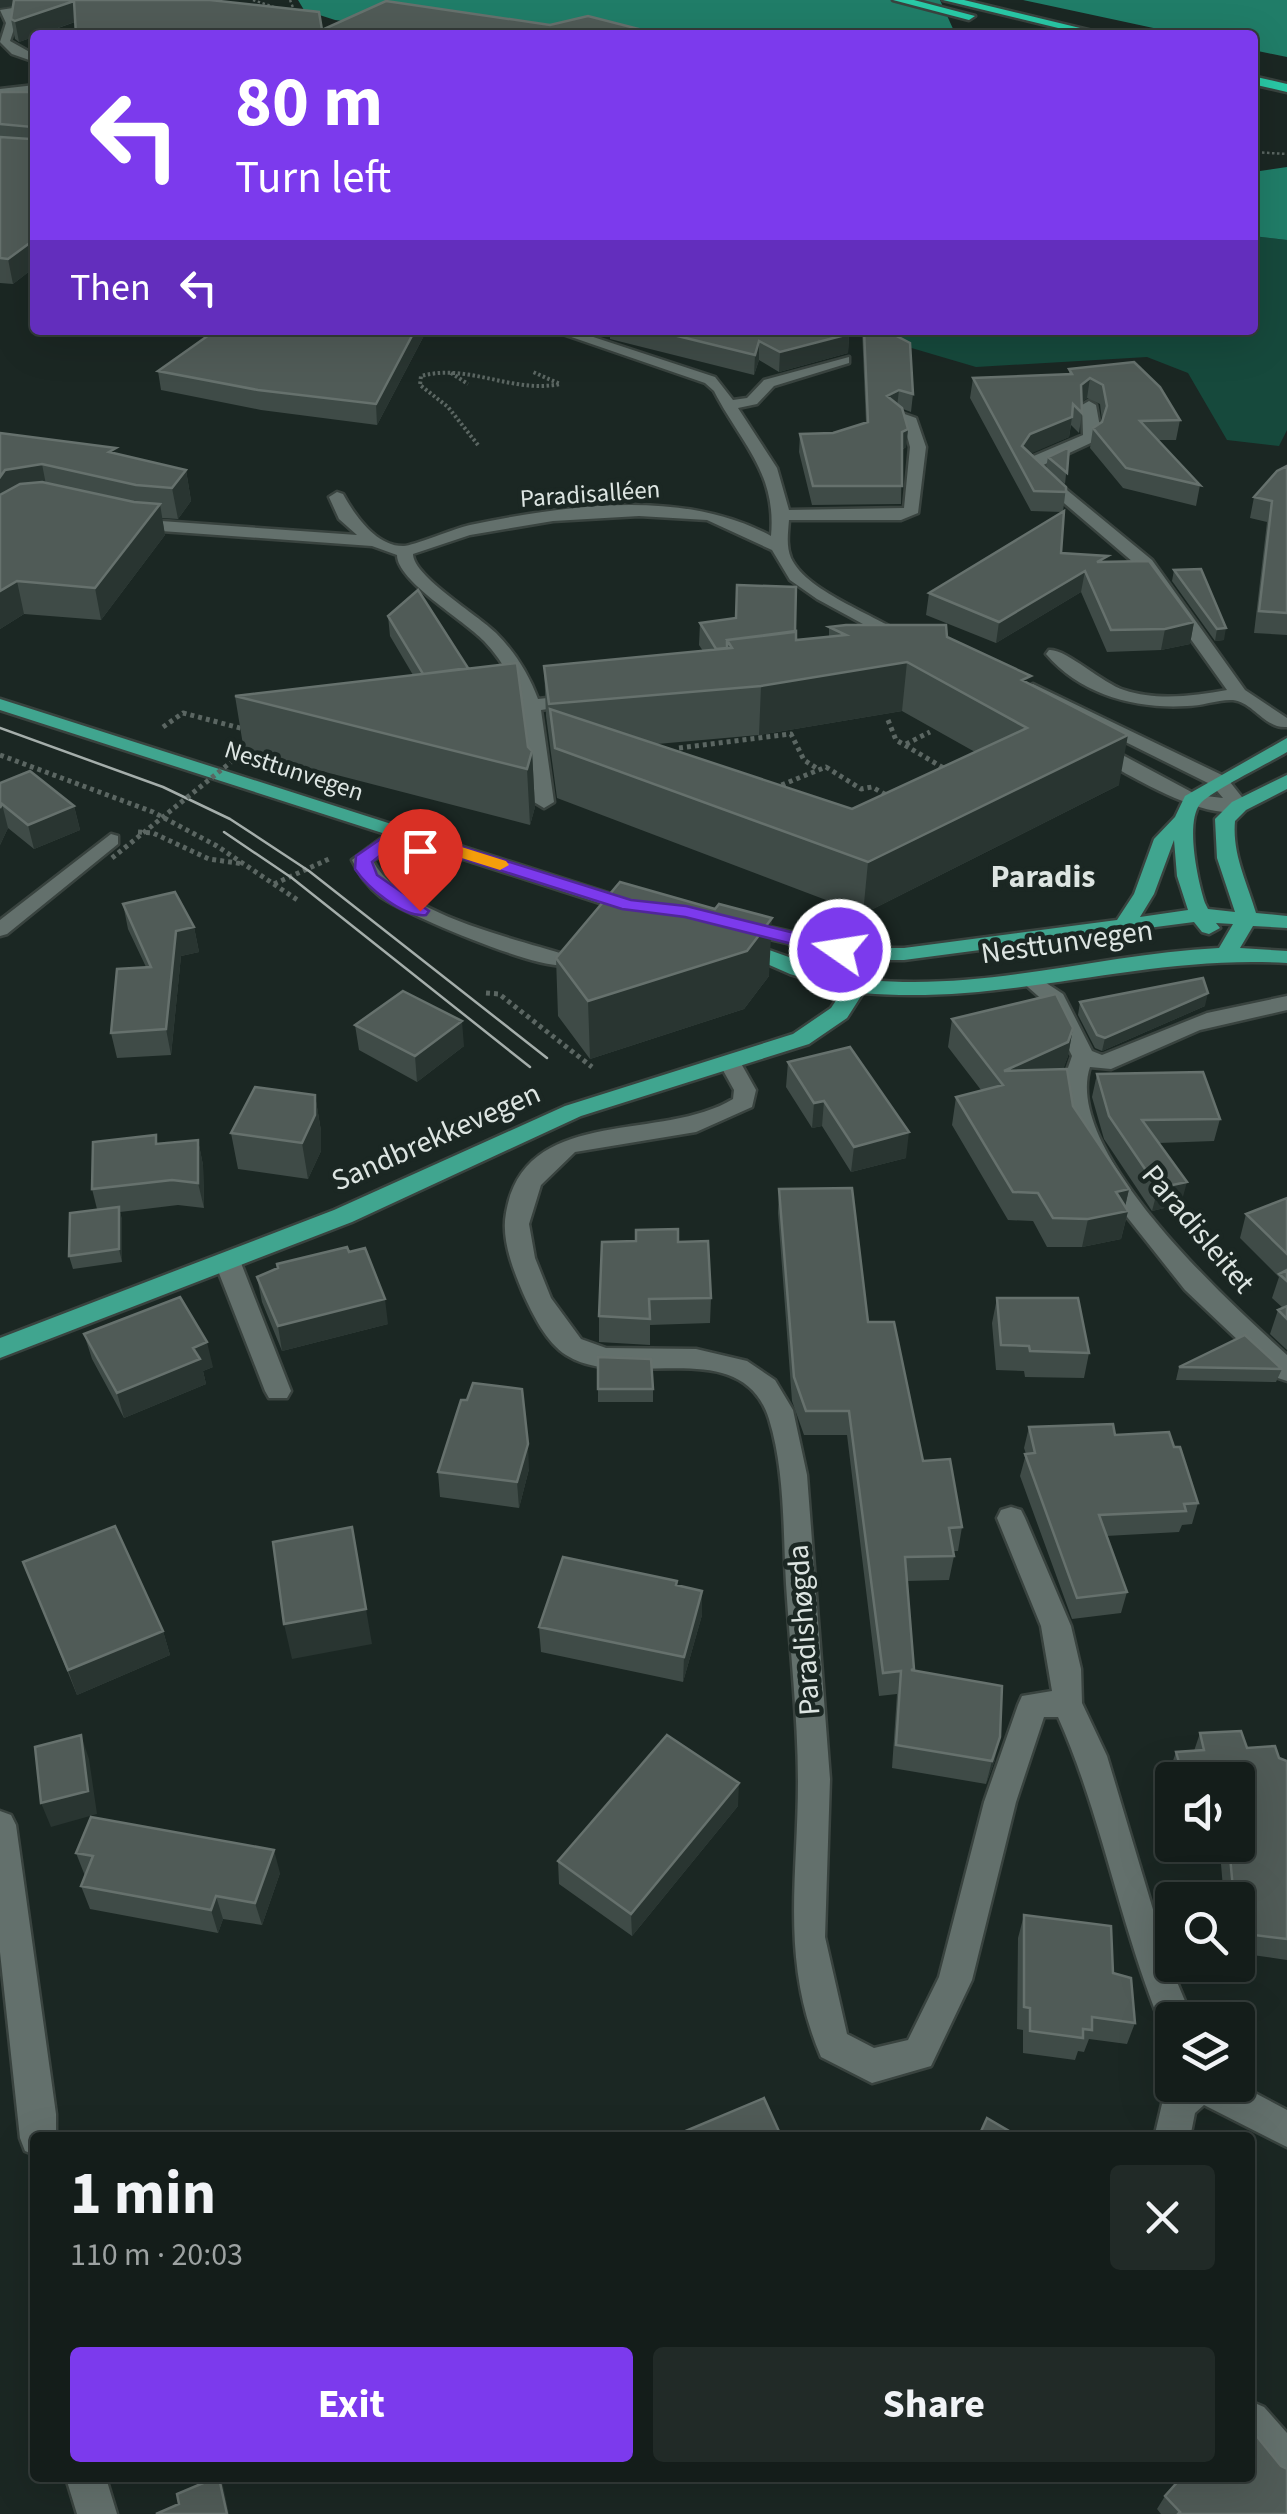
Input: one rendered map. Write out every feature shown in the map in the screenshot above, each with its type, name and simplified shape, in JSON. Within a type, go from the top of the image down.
[{"type":"highway","points":[[899,0],[1028,30]]},
{"type":"highway","points":[[949,0],[1081,30]]},
{"type":"highway","points":[[1258,69],[1287,75]]},
{"type":"highway","points":[[1258,81],[1287,88]]},
{"type":"main road","name":"Nesttunvegen","points":[[0,704],[662,914]]},
{"type":"main road","points":[[1124,925],[1144,894],[1164,839],[1188,810],[1220,781],[1287,744]]},
{"type":"main road","points":[[1188,810],[1184,854],[1199,915],[1227,952],[1247,918],[1240,890],[1224,860],[1225,820],[1239,806],[1287,781]]},
{"type":"main road","name":"Nesttunvegen","points":[[717,920],[862,954],[983,946],[1199,915],[1279,921]]},
{"type":"main road","name":"Nesttunvegen","points":[[726,943],[856,986],[926,988],[1031,980],[1227,952],[1287,957]]},
{"type":"main road","name":"Sandbrekkevegen","points":[[0,1348],[344,1216],[573,1111],[801,1039],[828,1024],[856,986],[862,954]]},
{"type":"street","points":[[30,56],[16,52],[5,42],[11,23],[4,12],[54,5]]},
{"type":"street","points":[[0,92],[30,89]]},
{"type":"street","points":[[0,92],[30,98]]},
{"type":"street","points":[[574,335],[693,372],[720,389],[769,471],[780,497],[777,546],[796,577],[856,614],[870,617],[891,630],[922,659],[883,653],[856,622],[856,614]]},
{"type":"street","points":[[728,406],[752,400],[769,384],[844,360]]},
{"type":"street","points":[[1089,405],[1093,427],[1090,438],[1034,461],[1031,468],[1146,564],[1239,694],[1282,722]]},
{"type":"street","points":[[780,515],[901,516],[912,510],[918,447],[911,421],[896,415]]},
{"type":"street","points":[[336,497],[345,516],[374,541]]},
{"type":"street","name":"Paradisalléen","points":[[406,552],[430,538],[459,532],[556,518],[638,513],[709,515],[777,546]]},
{"type":"street","points":[[114,521],[374,541],[406,552],[405,564],[412,574],[495,643],[528,697],[544,802]]},
{"type":"street","points":[[1056,654],[1082,676],[1150,703],[1187,704],[1239,694]]},
{"type":"street","points":[[1022,684],[1080,709],[1220,781],[1239,806]]},
{"type":"street","points":[[475,713],[528,697],[603,696]]},
{"type":"street","points":[[1076,737],[1188,810],[1239,806]]},
{"type":"street","points":[[398,832],[362,860],[370,878],[420,911],[559,960]]},
{"type":"street","points":[[0,930],[112,849]]},
{"type":"street","points":[[1031,980],[1055,999],[1083,1056],[1103,1064],[1170,1032],[1235,1010],[1287,1003]]},
{"type":"street","name":"Paradisleitet","points":[[1083,1056],[1074,1082],[1083,1132],[1121,1192],[1194,1284],[1287,1371]]},
{"type":"street","name":"Paradishøgda","points":[[730,1063],[745,1090],[744,1102],[726,1116],[566,1146],[534,1172],[517,1222],[526,1270],[553,1327],[570,1347],[615,1358],[727,1364],[756,1378],[773,1396],[786,1432],[794,1476],[814,1779],[808,1936],[819,2000],[833,2045],[872,2066],[919,2054],[955,1980],[1000,1802],[1033,1705],[1067,1703]]},
{"type":"street","points":[[228,1263],[278,1391]]},
{"type":"street","points":[[1011,1518],[1056,1626],[1066,1669],[1067,1703],[1091,1756],[1152,1963],[1168,2002]]},
{"type":"street","points":[[0,1825],[32,2062],[38,2132]]},
{"type":"street","points":[[1173,2132],[1182,2102]]},
{"type":"street","points":[[1234,2102],[1287,2129]]},
{"type":"street","points":[[1255,2427],[1287,2464]]},
{"type":"street","points":[[87,2482],[97,2514]]},
{"type":"path","points":[[253,0],[282,10]]},
{"type":"path","points":[[290,0],[297,14],[292,15]]},
{"type":"path","points":[[1258,152],[1287,154]]},
{"type":"path","points":[[452,372],[452,376],[468,384]]},
{"type":"path","points":[[478,445],[448,408],[418,381],[427,373],[452,372],[541,387],[560,384],[533,372]]},
{"type":"path","points":[[154,733],[183,713],[248,730]]},
{"type":"path","points":[[888,720],[896,740],[961,779]]},
{"type":"path","points":[[905,744],[930,732]]},
{"type":"path","points":[[674,733],[684,762]]},
{"type":"path","points":[[679,748],[791,734],[804,760],[819,770]]},
{"type":"path","points":[[112,849],[256,742]]},
{"type":"path","points":[[0,755],[153,812],[246,864],[299,901]]},
{"type":"path","points":[[766,791],[826,767],[861,789],[872,786],[904,805]]},
{"type":"path","points":[[112,849],[132,833],[153,832],[210,860],[246,864]]},
{"type":"path","points":[[274,884],[324,864]]},
{"type":"path","points":[[486,992],[499,994],[592,1067]]},
{"type":"shaded area","points":[[298,0],[940,0],[954,30],[415,30],[335,20],[304,10]]},
{"type":"shaded area","points":[[1023,0],[1287,0],[1287,57],[1258,51],[1258,30],[1163,30]]},
{"type":"shaded area","points":[[1287,167],[1287,240],[1258,237],[1258,171]]},
{"type":"shaded area","points":[[1258,237],[1287,240],[1287,430],[1279,446],[1227,440],[1188,373],[1147,357],[976,367],[867,335],[1258,335]]},
{"type":"building","points":[[14,0],[210,0],[319,12],[322,30],[76,30],[74,1],[15,21],[11,19]]},
{"type":"building","points":[[386,1],[550,25],[588,16],[643,30],[322,30]]},
{"type":"building","points":[[0,92],[30,92],[30,127],[0,124]]},
{"type":"building","points":[[0,137],[30,139],[30,243],[8,259],[0,258]]},
{"type":"building","points":[[209,335],[412,335],[376,404],[258,390],[158,371]]},
{"type":"building","points":[[673,335],[845,335],[780,352],[759,341],[755,355]]},
{"type":"building","points":[[864,335],[895,335],[910,343],[913,394],[899,390],[887,396],[902,408],[908,429],[902,432],[902,486],[813,486],[800,434],[833,433],[868,422]]},
{"type":"building","points":[[1134,362],[1160,387],[1180,420],[1140,421],[1200,485],[1126,468],[1093,428],[1102,422],[1107,406],[1103,385],[1090,378],[1081,385],[1082,413],[1073,404],[1072,417],[1030,434],[1022,446],[1066,487],[1066,492],[1034,491],[973,378],[1072,374],[1069,369]]},
{"type":"building","points":[[0,433],[116,448],[109,452],[186,470],[172,488],[136,485],[42,464],[5,470],[0,477]]},
{"type":"building","points":[[1069,447],[1067,473],[1048,457]]},
{"type":"building","points":[[1287,466],[1287,613],[1259,611],[1272,501],[1254,497],[1277,471]]},
{"type":"building","points":[[42,482],[160,504],[95,588],[17,581],[0,591],[0,495],[20,484]]},
{"type":"building","points":[[1064,511],[1061,553],[1108,556],[1097,562],[1149,561],[1194,622],[1165,629],[1111,630],[1085,571],[999,622],[929,593]]},
{"type":"building","points":[[1201,569],[1226,628],[1217,629],[1174,570]]},
{"type":"building","points":[[737,585],[796,587],[795,632],[727,640],[727,648],[716,649],[700,623],[736,618]]},
{"type":"building","points":[[418,590],[468,668],[423,674],[388,616]]},
{"type":"building","points":[[946,625],[947,637],[1031,676],[1022,680],[1128,735],[868,862],[555,748],[550,709],[852,809],[1027,728],[907,662],[761,686],[549,704],[544,666],[732,648],[727,640],[796,631],[796,640],[846,635],[829,627]]},
{"type":"building","points":[[517,663],[528,747],[532,751],[527,769],[235,696]]},
{"type":"building","points":[[30,771],[74,806],[28,825],[2,804],[0,808],[0,783]]},
{"type":"building","points":[[620,882],[715,909],[719,904],[772,918],[747,951],[588,1001],[556,958]]},
{"type":"building","points":[[175,892],[194,927],[176,931],[166,1029],[111,1033],[117,969],[151,967],[123,904]]},
{"type":"building","points":[[1203,978],[1208,993],[1105,1038],[1097,1035],[1080,1002]]},
{"type":"building","points":[[403,991],[462,1021],[415,1056],[355,1025]]},
{"type":"building","points":[[1056,994],[1073,1028],[1068,1042],[1004,1071],[1067,1069],[1073,1106],[1129,1189],[1116,1192],[1128,1211],[1088,1219],[1053,1218],[1038,1193],[1013,1192],[956,1097],[1003,1085],[952,1019]]},
{"type":"building","points":[[850,1047],[909,1132],[854,1147],[824,1101],[814,1103],[788,1062]]},
{"type":"building","points":[[1203,1072],[1220,1119],[1142,1120],[1187,1182],[1158,1188],[1109,1116],[1097,1074]]},
{"type":"building","points":[[255,1087],[315,1095],[315,1115],[302,1143],[231,1133]]},
{"type":"building","points":[[156,1135],[156,1144],[198,1140],[198,1183],[172,1180],[92,1189],[93,1142]]},
{"type":"building","points":[[852,1188],[868,1322],[894,1322],[923,1461],[950,1459],[962,1527],[949,1528],[954,1556],[905,1557],[914,1669],[911,1670],[1002,1686],[1000,1737],[992,1761],[896,1745],[901,1671],[883,1673],[849,1411],[806,1411],[794,1377],[779,1189]]},
{"type":"building","points":[[1287,1198],[1287,1254],[1246,1214]]},
{"type":"building","points":[[119,1207],[119,1249],[69,1256],[70,1213]]},
{"type":"building","points":[[678,1229],[678,1242],[708,1241],[711,1298],[649,1299],[650,1319],[599,1316],[602,1242],[636,1241],[636,1230]]},
{"type":"building","points":[[347,1247],[349,1252],[365,1248],[385,1299],[278,1326],[257,1277],[278,1268],[277,1264]]},
{"type":"building","points":[[180,1297],[207,1342],[193,1348],[200,1359],[117,1393],[84,1334]]},
{"type":"building","points":[[997,1298],[1078,1298],[1089,1353],[1030,1351],[1029,1346],[1001,1345]]},
{"type":"building","points":[[1245,1335],[1282,1369],[1179,1367]]},
{"type":"building","points":[[598,1357],[651,1359],[653,1389],[598,1389]]},
{"type":"building","points":[[473,1383],[522,1389],[528,1444],[517,1482],[438,1472],[461,1400],[467,1400]]},
{"type":"building","points":[[1113,1424],[1115,1435],[1169,1432],[1174,1447],[1180,1447],[1198,1503],[1184,1504],[1186,1511],[1099,1515],[1127,1592],[1077,1598],[1025,1454],[1035,1453],[1029,1427]]},
{"type":"building","points":[[115,1526],[163,1631],[68,1670],[23,1562]]},
{"type":"building","points":[[352,1527],[366,1609],[284,1624],[273,1542]]},
{"type":"building","points":[[563,1557],[677,1581],[676,1585],[702,1591],[684,1657],[539,1627]]},
{"type":"building","points":[[1241,1731],[1247,1748],[1275,1746],[1279,1758],[1287,1761],[1287,1939],[1255,1935],[1255,1882],[1232,1882],[1231,1862],[1255,1862],[1255,1762],[1179,1762],[1176,1752],[1204,1750],[1200,1733]]},
{"type":"building","points":[[81,1735],[88,1791],[41,1803],[35,1747]]},
{"type":"building","points":[[667,1735],[739,1783],[631,1914],[558,1861]]},
{"type":"building","points":[[91,1817],[274,1850],[255,1903],[216,1896],[211,1910],[81,1886],[93,1856],[76,1853]]},
{"type":"building","points":[[1024,1915],[1111,1926],[1113,1973],[1131,1978],[1135,2023],[1092,2017],[1092,2030],[1083,2029],[1083,2038],[1030,2031],[1030,2008],[1024,2007]]},
{"type":"building","points":[[764,2098],[779,2132],[683,2132]]},
{"type":"building","points":[[987,2118],[1011,2132],[981,2132]]},
{"type":"building","points":[[1255,2434],[1287,2469],[1287,2514],[1178,2514],[1165,2496],[1177,2482],[1255,2482]]},
{"type":"building","points":[[206,2482],[220,2482],[227,2514],[156,2514],[179,2504],[177,2494]]},
{"type":"tram line","points":[[0,728],[163,787],[230,819],[309,871],[547,1058]]},
{"type":"tram line","points":[[224,832],[292,878],[530,1067]]},
{"type":"slow traffic","points":[[390,838],[398,832],[500,865]]},
{"type":"district","name":"Paradis","points":[[1043,877]]},
{"type":"route","points":[[420,911],[370,878],[364,869],[362,860],[398,832],[629,905],[686,912],[840,950]]}]
